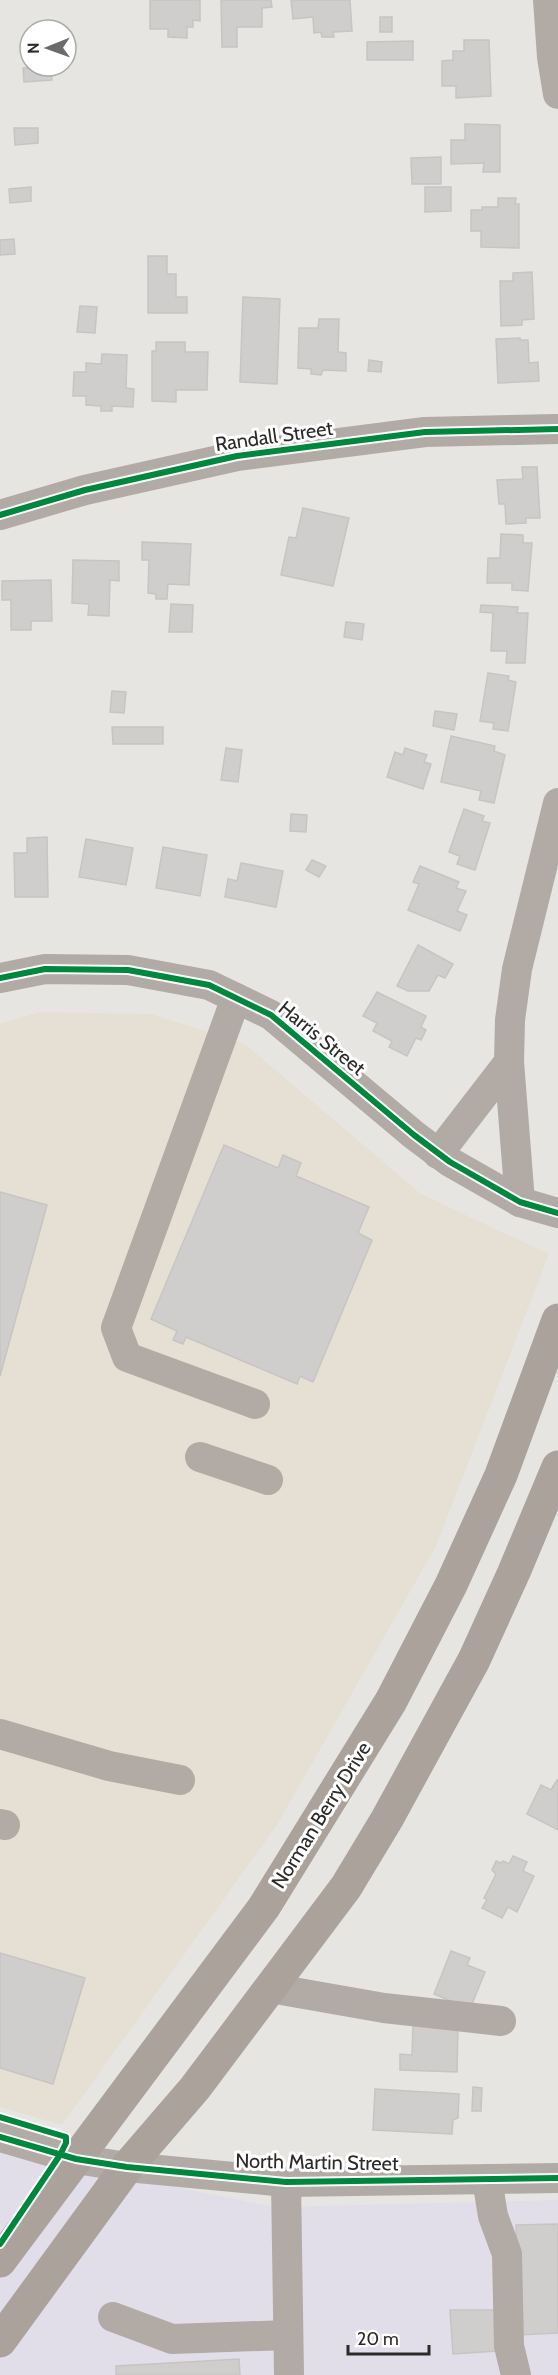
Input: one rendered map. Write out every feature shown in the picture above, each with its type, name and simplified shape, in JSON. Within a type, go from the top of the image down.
[{"type":"main road","name":"Norman Berry Drive","points":[[0,2261],[264,1907],[391,1701],[451,1585],[501,1475],[558,1320]]},
{"type":"main road","points":[[0,2341],[127,2168],[195,2088],[346,1887],[393,1809],[474,1660],[558,1467]]},
{"type":"street","points":[[548,0],[552,57],[558,94]]},
{"type":"street","name":"Randall Street","points":[[0,515],[85,490],[237,456],[425,432],[558,429]]},
{"type":"street","points":[[520,1202],[509,1062],[510,1020],[517,969],[558,803]]},
{"type":"street","name":"Harris Street","points":[[0,978],[45,969],[128,970],[209,985],[271,1015],[438,1154],[520,1202],[558,1213]]},
{"type":"street","points":[[236,998],[117,1328],[127,1357],[255,1404]]},
{"type":"street","points":[[438,1154],[509,1062]]},
{"type":"street","points":[[200,1457],[268,1480]]},
{"type":"street","points":[[0,1734],[109,1766],[180,1780]]},
{"type":"street","points":[[270,1988],[384,2008],[501,2021]]},
{"type":"street","name":"North Martin Street","points":[[0,2137],[76,2159],[127,2168],[286,2182],[558,2178]]},
{"type":"street","points":[[487,2179],[493,2216],[507,2254],[509,2346],[516,2375]]},
{"type":"street","points":[[286,2182],[289,2375]]},
{"type":"street","points":[[113,2317],[172,2339],[288,2335]]},
{"type":"shaded area","points":[[40,1012],[151,1014],[245,1044],[421,1194],[549,1254],[436,1546],[277,1825],[62,2125],[0,2107],[0,1024]]},
{"type":"shaded area","points":[[0,2151],[275,2207],[558,2200],[558,2375],[0,2375]]},
{"type":"building","points":[[150,0],[200,0],[200,21],[193,20],[193,27],[187,27],[187,38],[168,37],[168,29],[150,29]]},
{"type":"building","points":[[221,0],[271,0],[272,7],[262,8],[262,27],[237,27],[237,47],[222,47]]},
{"type":"building","points":[[291,0],[350,0],[352,31],[333,32],[334,37],[322,37],[321,32],[314,33],[313,17],[293,19]]},
{"type":"building","points":[[380,17],[392,17],[392,32],[380,32]]},
{"type":"building","points":[[464,40],[489,40],[491,96],[456,98],[456,86],[442,86],[442,61],[453,60],[453,51],[464,51]]},
{"type":"building","points":[[413,41],[413,60],[367,60],[367,42]]},
{"type":"building","points":[[24,78],[52,78],[52,80],[24,82]]},
{"type":"building","points":[[465,124],[500,125],[500,172],[483,172],[484,163],[451,164],[451,140],[465,140]]},
{"type":"building","points":[[14,128],[38,128],[38,143],[15,145]]},
{"type":"building","points":[[441,157],[441,184],[412,184],[411,158]]},
{"type":"building","points":[[31,187],[31,201],[10,203],[9,189]]},
{"type":"building","points":[[425,187],[451,187],[451,211],[425,212]]},
{"type":"building","points":[[498,198],[516,198],[515,204],[519,204],[519,248],[481,247],[481,231],[471,231],[471,210],[498,207]]},
{"type":"building","points":[[14,239],[15,254],[0,255],[0,240]]},
{"type":"building","points":[[148,256],[167,256],[167,274],[176,274],[176,297],[187,297],[187,313],[148,313]]},
{"type":"building","points":[[532,272],[534,319],[522,320],[522,325],[501,326],[500,281],[513,281],[513,273]]},
{"type":"building","points":[[243,297],[280,299],[277,384],[240,382]]},
{"type":"building","points":[[80,306],[97,307],[95,333],[77,332]]},
{"type":"building","points":[[319,319],[339,319],[338,352],[346,353],[346,371],[323,370],[321,375],[311,374],[311,369],[298,368],[299,328],[318,328]]},
{"type":"building","points":[[520,338],[520,340],[528,340],[529,363],[538,362],[539,381],[498,383],[496,339]]},
{"type":"building","points":[[156,342],[185,342],[185,352],[208,352],[207,390],[176,390],[176,402],[152,401],[152,351],[156,351]]},
{"type":"building","points":[[102,354],[127,355],[126,388],[134,389],[133,407],[112,406],[112,411],[101,411],[101,406],[86,405],[86,396],[73,396],[74,372],[86,372],[86,363],[101,364]]},
{"type":"building","points":[[369,360],[382,362],[381,372],[368,371]]},
{"type":"building","points":[[522,467],[537,467],[540,518],[526,518],[526,523],[506,524],[505,504],[499,504],[497,480],[523,479]]},
{"type":"building","points":[[303,508],[349,518],[333,586],[281,575],[289,537],[296,538]]},
{"type":"building","points":[[501,534],[523,535],[523,543],[532,543],[528,591],[512,590],[512,583],[487,583],[488,558],[500,558]]},
{"type":"building","points":[[142,542],[191,544],[189,585],[168,584],[167,599],[156,599],[156,594],[148,593],[149,560],[142,560]]},
{"type":"building","points":[[73,560],[119,561],[119,581],[110,580],[109,616],[88,615],[89,604],[72,603]]},
{"type":"building","points":[[51,580],[52,621],[31,621],[31,630],[11,630],[11,600],[2,600],[2,581]]},
{"type":"building","points":[[171,604],[193,605],[192,632],[169,632]]},
{"type":"building","points":[[481,605],[518,607],[517,613],[528,613],[525,663],[506,663],[507,651],[491,651],[493,613],[480,612]]},
{"type":"building","points":[[346,622],[364,624],[362,640],[344,637]]},
{"type":"building","points":[[488,673],[509,676],[508,680],[516,682],[508,731],[493,729],[494,723],[480,721]]},
{"type":"building","points":[[112,691],[126,692],[124,713],[110,712]]},
{"type":"building","points":[[435,711],[457,714],[454,730],[433,726]]},
{"type":"building","points":[[112,727],[163,727],[163,744],[113,744]]},
{"type":"building","points":[[451,736],[495,746],[494,751],[505,755],[494,803],[479,800],[481,791],[441,782]]},
{"type":"building","points":[[226,748],[242,750],[238,782],[221,780]]},
{"type":"building","points":[[405,748],[427,755],[424,762],[431,764],[423,789],[387,777],[395,752],[403,755]]},
{"type":"building","points":[[464,809],[484,816],[482,821],[490,823],[475,870],[457,864],[460,856],[449,852]]},
{"type":"building","points":[[291,814],[307,815],[306,832],[290,831]]},
{"type":"building","points":[[47,837],[48,897],[15,897],[14,853],[27,853],[27,838]]},
{"type":"building","points":[[86,839],[133,848],[126,885],[79,877]]},
{"type":"building","points":[[163,847],[207,855],[200,896],[156,888]]},
{"type":"building","points":[[312,860],[326,866],[319,877],[306,870]]},
{"type":"building","points":[[241,863],[283,871],[276,907],[225,897],[228,879],[237,881]]},
{"type":"building","points":[[420,866],[459,882],[456,888],[466,891],[457,911],[467,915],[460,931],[408,910],[419,884],[413,882]]},
{"type":"building","points":[[418,945],[453,964],[445,978],[438,975],[429,991],[408,991],[397,986]]},
{"type":"building","points":[[377,992],[426,1016],[421,1027],[426,1030],[421,1040],[416,1038],[407,1056],[389,1047],[392,1041],[373,1031],[377,1023],[363,1016]]},
{"type":"building","points":[[224,1145],[278,1168],[283,1155],[301,1163],[296,1176],[369,1207],[358,1233],[372,1240],[313,1382],[300,1376],[297,1384],[186,1337],[183,1344],[173,1340],[177,1331],[151,1319]]},
{"type":"building","points":[[0,1192],[47,1205],[0,1376]]},
{"type":"building","points":[[557,1780],[558,1830],[527,1814],[541,1785],[551,1790]]},
{"type":"building","points":[[513,1856],[527,1862],[523,1871],[534,1876],[517,1912],[508,1907],[502,1918],[482,1908],[487,1900],[484,1898],[496,1874],[492,1870],[496,1861],[509,1864]]},
{"type":"building","points":[[451,1951],[470,1958],[467,1965],[485,1972],[470,2009],[434,1994]]},
{"type":"building","points":[[0,1953],[85,1978],[53,2084],[0,2068]]},
{"type":"building","points":[[413,2025],[458,2026],[457,2072],[400,2070],[400,2054],[412,2055]]},
{"type":"building","points":[[473,2087],[482,2088],[481,2111],[472,2111]]},
{"type":"building","points":[[375,2089],[459,2094],[458,2118],[453,2120],[452,2134],[373,2130]]},
{"type":"building","points":[[558,2224],[558,2333],[519,2335],[516,2225]]},
{"type":"building","points":[[450,2310],[497,2310],[498,2351],[453,2354]]},
{"type":"building","points":[[239,2359],[240,2375],[116,2375],[116,2366]]},
{"type":"cycle path","points":[[0,515],[85,490],[237,456],[425,432],[558,429]]},
{"type":"cycle path","points":[[0,978],[45,969],[128,970],[209,985],[271,1015],[414,1135],[450,1162],[520,1202],[558,1213]]},
{"type":"cycle path","points":[[0,2117],[66,2137],[66,2143],[60,2155],[0,2244]]},
{"type":"cycle path","points":[[0,2137],[76,2159],[127,2167],[286,2182],[558,2178]]}]
